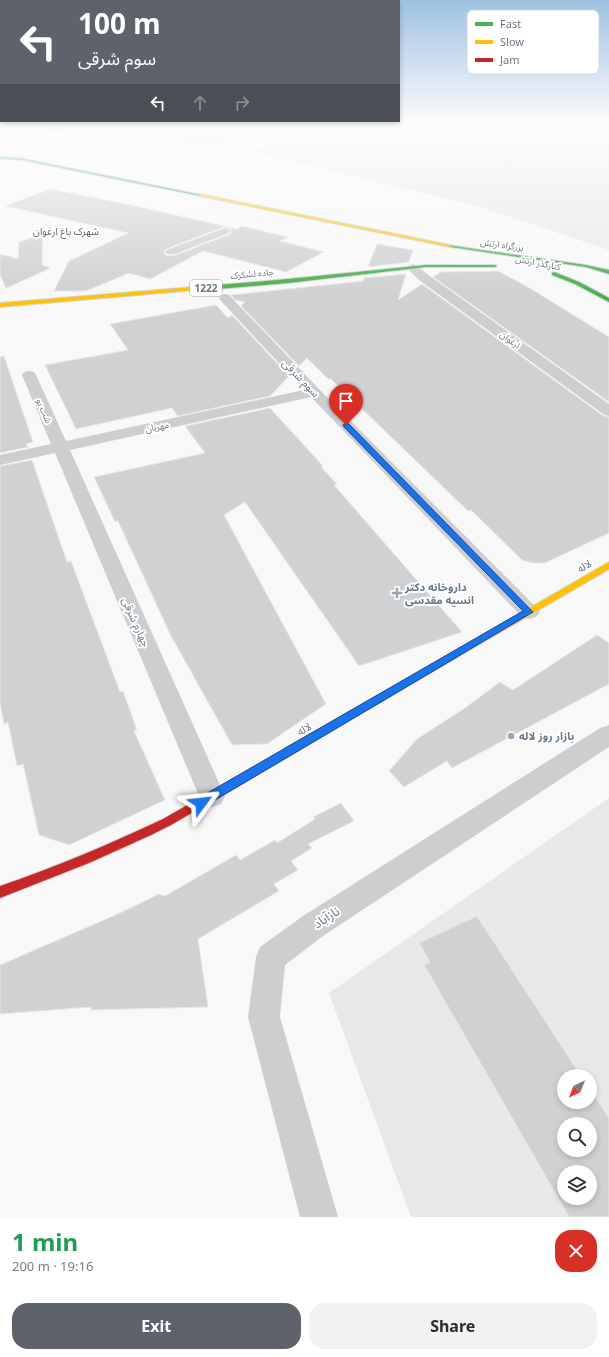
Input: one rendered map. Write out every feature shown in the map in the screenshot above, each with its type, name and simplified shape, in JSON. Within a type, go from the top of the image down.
[{"type":"main road","points":[[114,180],[433,250]]},
{"type":"main road","name":"بزرگراه ارتش","points":[[433,250],[470,250],[556,262],[609,272]]},
{"type":"main road","name":"1222","points":[[407,268],[425,261],[433,250]]},
{"type":"main road","points":[[556,262],[554,274],[602,286]]},
{"type":"main road","name":"جاده لشکرک","points":[[0,305],[126,296],[443,265],[505,267]]},
{"type":"main road","name":"کنارگذر ارتش","points":[[542,272],[554,274],[577,283],[609,300]]},
{"type":"main road","name":"لاله","points":[[0,892],[40,878],[127,842],[212,796],[609,565]]},
{"type":"street","points":[[171,252],[225,231]]},
{"type":"street","name":"ارغوان","points":[[407,268],[423,277],[609,412]]},
{"type":"street","name":"سوم شرقی","points":[[225,298],[314,392],[529,612]]},
{"type":"street","name":"شب بو","points":[[29,375],[59,448]]},
{"type":"street","name":"مهربان","points":[[0,460],[314,392]]},
{"type":"street","name":"چهارم شرقی","points":[[59,448],[212,796]]},
{"type":"street","name":"نازآباد","points":[[319,1217],[264,1017],[271,957],[313,926],[609,735]]},
{"type":"shaded area","points":[[368,180],[609,180],[609,250],[476,206]]},
{"type":"shaded area","points":[[609,798],[609,1217],[411,1217],[329,993]]},
{"type":"building","points":[[50,189],[131,205],[237,229],[242,226],[288,237],[280,241],[324,252],[286,272],[203,251],[150,279],[129,273],[86,291],[54,291],[69,261],[128,233],[5,206]],"holes":[[[224,227],[230,228],[230,234],[176,255],[167,256],[164,253],[166,249]]]},
{"type":"building","points":[[43,234],[42,265],[51,268],[6,288],[0,275],[0,254],[18,259],[19,242]]},
{"type":"building","points":[[377,244],[413,250],[409,262],[368,267]]},
{"type":"building","points":[[498,271],[528,287],[609,337],[609,402],[433,277],[441,272]]},
{"type":"building","points":[[406,274],[398,300],[422,284],[602,415],[609,417],[609,533],[545,563],[533,563],[522,560],[471,510],[468,511],[331,379],[328,379],[307,358],[299,366],[241,306],[245,302],[235,300],[231,295],[363,281],[364,278]]},
{"type":"building","points":[[216,305],[228,318],[232,315],[289,376],[270,396],[178,416],[172,408],[76,429],[45,365],[128,350],[110,324]]},
{"type":"building","points":[[4,356],[33,442],[26,444],[28,447],[0,453],[0,357]]},
{"type":"building","points":[[270,408],[323,466],[321,467],[337,484],[334,485],[462,632],[359,666],[245,502],[224,515],[326,704],[267,744],[232,745],[170,634],[118,521],[115,522],[94,477],[205,453],[185,426]]},
{"type":"building","points":[[32,460],[67,562],[71,561],[120,692],[123,691],[137,730],[134,731],[165,800],[69,845],[39,835],[23,764],[17,766],[8,722],[4,724],[0,703],[0,466]]},
{"type":"building","points":[[597,635],[609,643],[609,684],[452,768],[447,761],[404,787],[389,771],[417,739],[465,708],[500,682],[513,690]]},
{"type":"building","points":[[341,803],[354,821],[308,844],[312,848],[291,861],[298,870],[274,884],[279,891],[198,939],[208,1007],[91,1010],[91,1007],[0,1014],[0,965],[120,913],[159,894],[165,896],[236,855],[240,860],[275,840],[277,843],[315,819],[313,817]]},
{"type":"building","points":[[477,916],[576,1069],[557,1069],[557,1109],[597,1109],[597,1100],[609,1118],[609,1217],[569,1217],[562,1205],[597,1205],[597,1165],[557,1165],[557,1196],[424,965],[430,962],[419,943]]},
{"type":"traffic: fast","points":[[124,180],[200,195]]},
{"type":"traffic: fast","points":[[450,246],[586,266],[609,272]]},
{"type":"traffic: fast","points":[[194,289],[288,281],[426,266],[495,266]]},
{"type":"traffic: fast","points":[[554,274],[577,283],[609,300]]},
{"type":"traffic: fast","points":[[289,751],[453,656]]},
{"type":"traffic: slow","points":[[200,195],[450,246]]},
{"type":"traffic: slow","points":[[0,305],[194,289]]},
{"type":"traffic: slow","points":[[453,656],[609,565]]},
{"type":"traffic: jam","points":[[0,892],[85,860],[147,832],[167,822],[289,751]]},
{"type":"place","name":"داروخانه دکتر انسیه مقدسی","points":[[397,593]]},
{"type":"place","name":"بازار روز لاله","points":[[511,736]]},
{"type":"district","name":"شهرک باغ ارغوان","points":[[66,231]]},
{"type":"route","points":[[201,803],[529,612],[346,425]]}]
